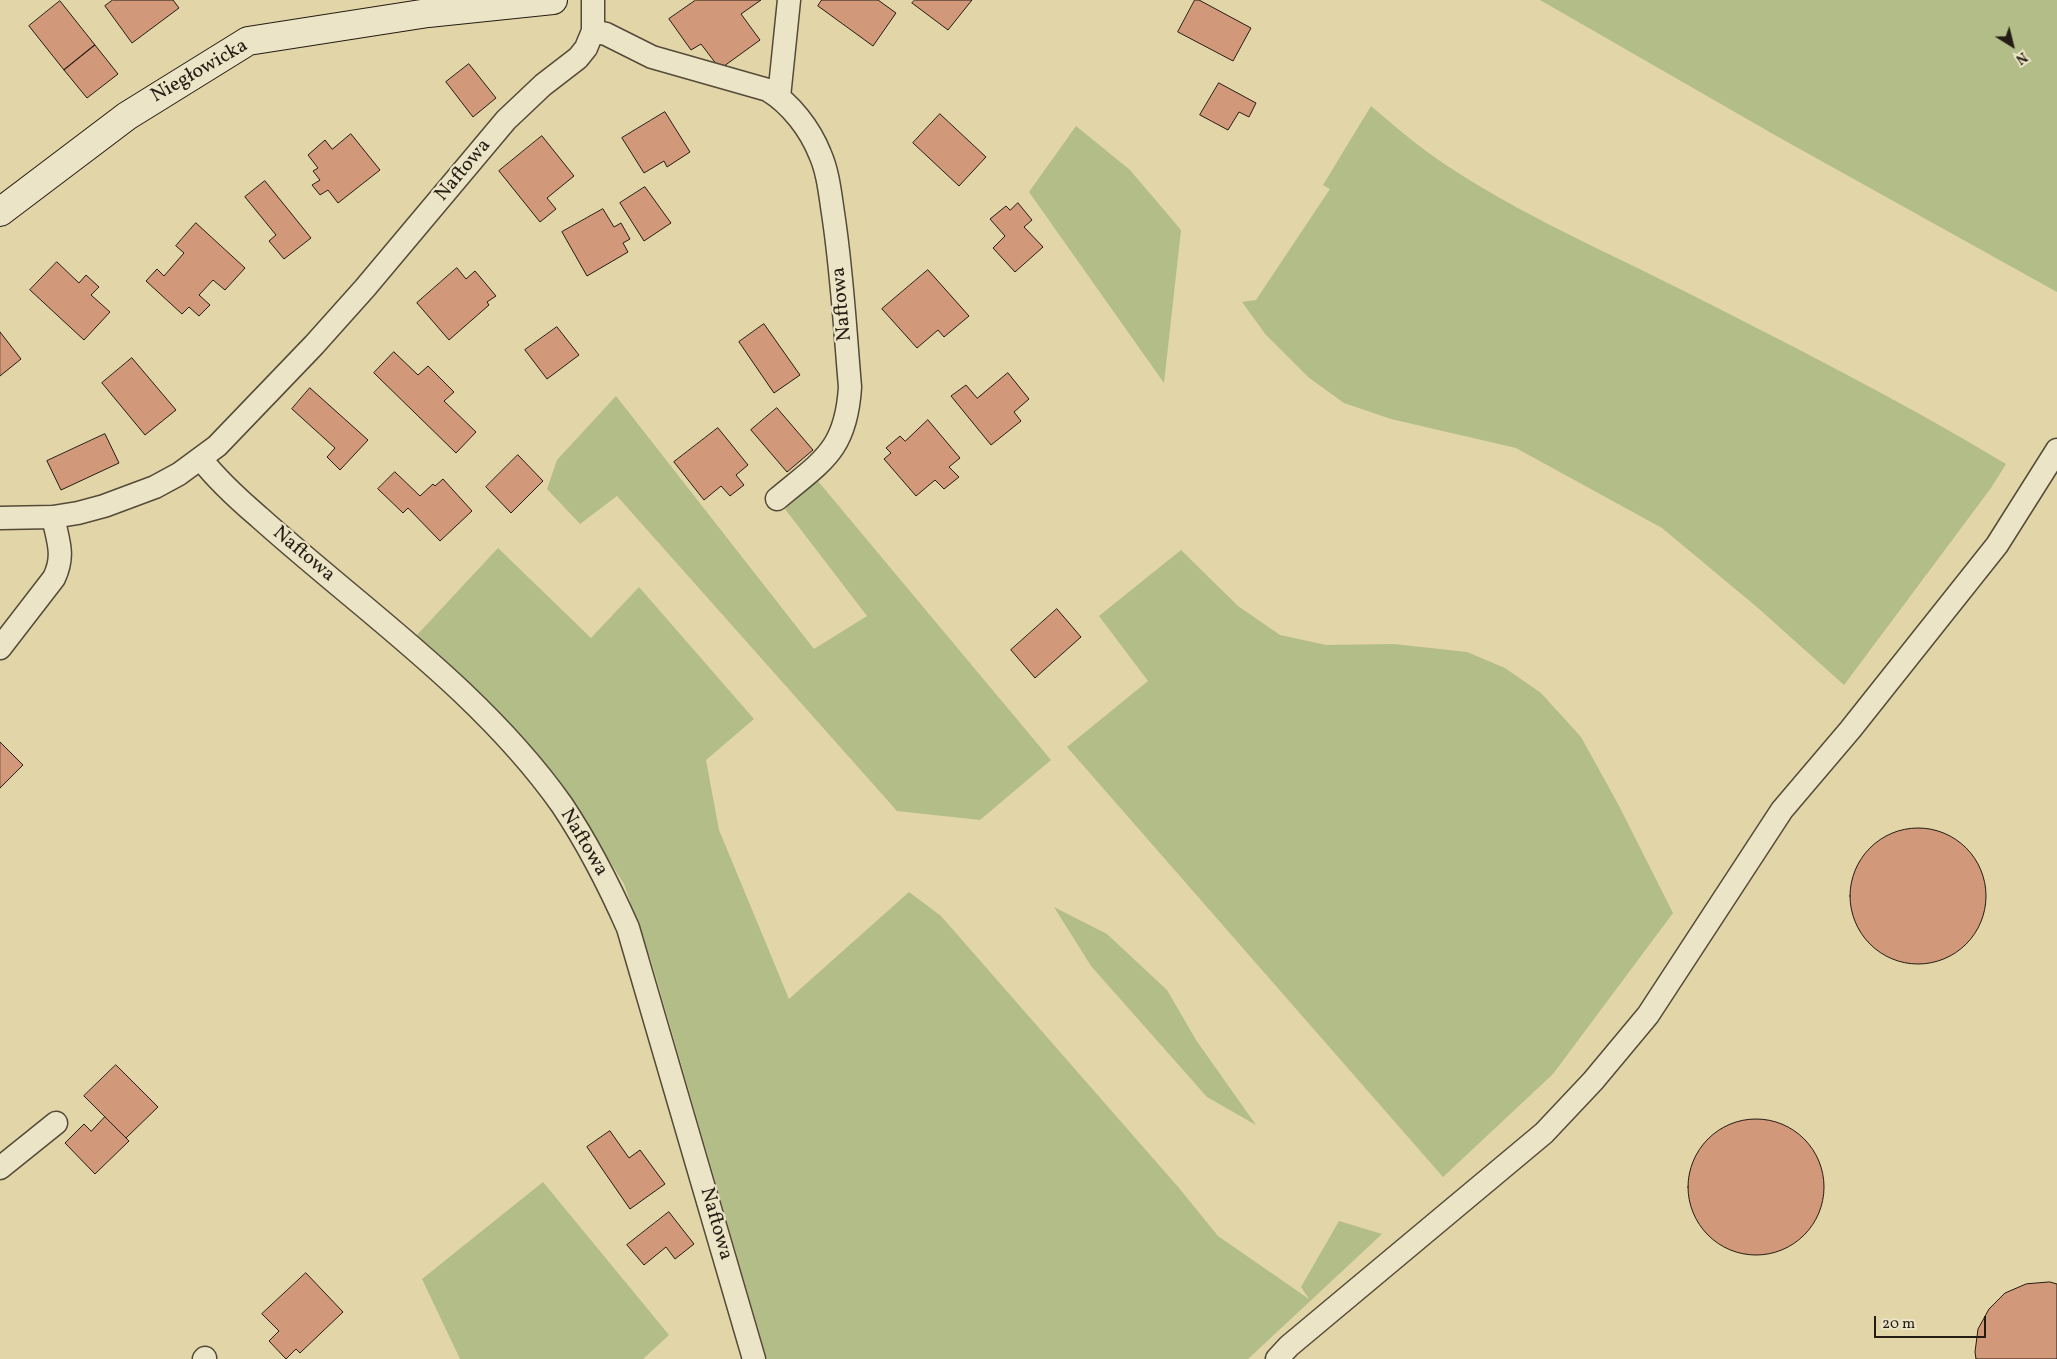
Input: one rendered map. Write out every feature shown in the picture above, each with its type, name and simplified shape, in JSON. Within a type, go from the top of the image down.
[{"type":"street","name":"Niegłowicka","points":[[0,212],[127,116],[248,42],[428,13],[554,0]]},
{"type":"lane","points":[[593,0],[593,31]]},
{"type":"lane","points":[[779,97],[789,0]]},
{"type":"lane","name":"Naftowa","points":[[0,518],[53,517],[78,513],[132,497],[163,483],[201,458],[232,431],[314,345],[417,228],[506,120],[542,86],[578,58],[586,48],[593,31],[606,34],[652,57],[768,90],[779,97],[811,135],[821,154],[827,173],[837,240],[850,387],[846,420],[840,437],[832,451],[821,463],[777,499]]},
{"type":"lane","points":[[1277,1359],[1297,1340],[1544,1132],[1593,1081],[1648,1015],[1782,810],[1850,730],[1997,545],[2057,450]]},
{"type":"lane","name":"Naftowa","points":[[201,458],[225,487],[435,668],[498,728],[546,784],[575,826],[598,865],[628,928],[754,1359]]},
{"type":"lane","points":[[0,648],[54,578],[60,566],[60,551],[53,517]]},
{"type":"lane","points":[[0,1168],[56,1123]]},
{"type":"green space","points":[[1540,0],[2057,0],[2057,292],[1780,138]]},
{"type":"green space","points":[[1371,106],[1426,151],[1485,190],[1842,372],[2006,464],[1991,488],[1844,685],[1758,608],[1662,528],[1516,448],[1391,419],[1344,403],[1308,377],[1266,335],[1242,302],[1256,300],[1330,189],[1323,185]]},
{"type":"green space","points":[[1076,126],[1130,170],[1181,230],[1164,383],[1029,192]]},
{"type":"green space","points":[[616,396],[814,649],[867,616],[785,509],[817,480],[1051,760],[980,820],[897,811],[617,496],[580,524],[547,489],[557,460]]},
{"type":"green space","points":[[498,548],[591,638],[639,587],[754,719],[706,760],[719,830],[789,999],[909,892],[941,916],[1179,1188],[1218,1236],[1309,1299],[1301,1287],[1339,1221],[1382,1234],[1248,1359],[767,1359],[651,960],[624,884],[574,804],[416,636]]},
{"type":"green space","points":[[1181,550],[1238,606],[1280,635],[1326,645],[1394,644],[1467,652],[1505,668],[1541,693],[1581,737],[1618,804],[1673,913],[1553,1074],[1443,1177],[1067,747],[1148,681],[1099,616]]},
{"type":"green space","points":[[1054,907],[1107,934],[1167,990],[1196,1040],[1256,1125],[1207,1097],[1091,966]]},
{"type":"green space","points":[[543,1182],[669,1335],[643,1359],[460,1359],[422,1279]]},
{"type":"building","points":[[113,0],[173,0],[179,8],[132,43],[105,6]]},
{"type":"building","points":[[696,0],[761,0],[741,14],[760,40],[720,69],[701,44],[691,50],[669,19]]},
{"type":"building","points":[[822,0],[878,0],[896,13],[873,46],[818,6]]},
{"type":"building","points":[[915,0],[972,0],[948,30],[912,3]]},
{"type":"building","points":[[1195,0],[1199,0],[1251,28],[1233,61],[1178,32]]},
{"type":"building","points":[[60,1],[95,45],[64,70],[29,26]]},
{"type":"building","points":[[95,45],[118,74],[87,98],[64,70]]},
{"type":"building","points":[[469,64],[496,98],[473,117],[446,82]]},
{"type":"building","points":[[1219,83],[1256,103],[1249,117],[1239,112],[1228,130],[1200,115]]},
{"type":"building","points":[[665,112],[690,152],[667,167],[664,161],[644,173],[622,138]]},
{"type":"building","points":[[940,114],[986,157],[959,186],[913,143]]},
{"type":"building","points":[[351,134],[380,170],[338,203],[328,190],[320,195],[312,185],[320,180],[313,171],[318,168],[308,155],[325,140],[332,149]]},
{"type":"building","points":[[542,136],[574,176],[547,198],[556,209],[540,222],[499,171]]},
{"type":"building","points":[[265,181],[311,238],[284,259],[269,241],[276,235],[245,197]]},
{"type":"building","points":[[645,187],[671,223],[644,241],[620,203]]},
{"type":"building","points":[[1018,203],[1032,220],[1024,227],[1043,247],[1015,272],[993,248],[1005,236],[990,219],[1006,206],[1010,210]]},
{"type":"building","points":[[603,209],[614,227],[621,223],[630,239],[623,243],[628,252],[587,276],[562,232]]},
{"type":"building","points":[[196,223],[245,268],[225,290],[213,280],[199,295],[210,305],[199,316],[189,307],[182,314],[146,281],[157,269],[164,276],[184,253],[176,246]]},
{"type":"building","points":[[57,262],[79,283],[86,275],[99,287],[91,295],[110,312],[84,340],[30,290]]},
{"type":"building","points":[[457,268],[466,279],[475,271],[496,296],[487,302],[489,305],[449,340],[417,303]]},
{"type":"building","points":[[928,270],[969,316],[944,337],[938,330],[917,348],[882,309]]},
{"type":"building","points":[[764,324],[800,375],[774,393],[739,342]]},
{"type":"building","points":[[557,327],[579,355],[547,379],[525,350]]},
{"type":"building","points":[[0,332],[21,359],[0,376]]},
{"type":"building","points":[[394,352],[418,375],[428,366],[454,392],[444,401],[476,432],[456,453],[374,373]]},
{"type":"building","points":[[132,358],[176,410],[145,435],[102,383]]},
{"type":"building","points":[[1008,373],[1029,399],[1014,412],[1021,421],[991,445],[951,396],[966,385],[977,398]]},
{"type":"building","points":[[310,388],[368,440],[340,470],[327,457],[335,448],[292,409]]},
{"type":"building","points":[[777,408],[813,450],[787,472],[751,430]]},
{"type":"building","points":[[928,420],[960,458],[949,467],[959,477],[944,489],[935,480],[916,496],[884,459],[891,453],[886,448],[900,436],[905,441]]},
{"type":"building","points":[[718,428],[748,465],[736,475],[744,485],[730,496],[721,486],[704,500],[674,462]]},
{"type":"building","points":[[105,434],[119,463],[61,490],[47,461]]},
{"type":"building","points":[[518,455],[543,481],[511,513],[486,487]]},
{"type":"building","points":[[395,472],[420,496],[433,484],[435,486],[443,479],[472,511],[440,541],[408,508],[403,513],[378,489]]},
{"type":"building","points":[[1057,609],[1081,637],[1035,678],[1011,650]]},
{"type":"building","points":[[0,742],[23,765],[0,788]]},
{"type":"building","points":[[1918,828],[1944,833],[1956,839],[1966,848],[1975,858],[1981,870],[1986,896],[1981,922],[1975,934],[1966,944],[1956,953],[1944,959],[1918,964],[1892,959],[1880,953],[1870,944],[1861,934],[1855,922],[1850,896],[1855,870],[1861,858],[1870,848],[1880,839],[1892,833]]},
{"type":"building","points":[[116,1065],[158,1107],[126,1138],[84,1096]]},
{"type":"building","points":[[105,1117],[129,1141],[95,1174],[65,1143],[84,1124],[91,1131]]},
{"type":"building","points":[[1756,1119],[1782,1124],[1794,1130],[1804,1139],[1813,1149],[1819,1161],[1824,1187],[1819,1213],[1813,1225],[1804,1235],[1794,1244],[1782,1250],[1756,1255],[1730,1250],[1718,1244],[1708,1235],[1699,1225],[1693,1213],[1688,1187],[1693,1161],[1699,1149],[1708,1139],[1718,1130],[1730,1124]]},
{"type":"building","points":[[610,1131],[629,1158],[640,1150],[665,1184],[630,1209],[587,1147]]},
{"type":"building","points":[[669,1212],[694,1244],[675,1259],[666,1247],[644,1265],[627,1245]]},
{"type":"building","points":[[306,1273],[343,1312],[300,1353],[296,1349],[286,1359],[269,1341],[279,1331],[262,1314]]},
{"type":"building","points":[[2050,1282],[2057,1284],[2057,1359],[1976,1359],[1978,1329],[1989,1309],[2005,1293],[2026,1284]]}]
